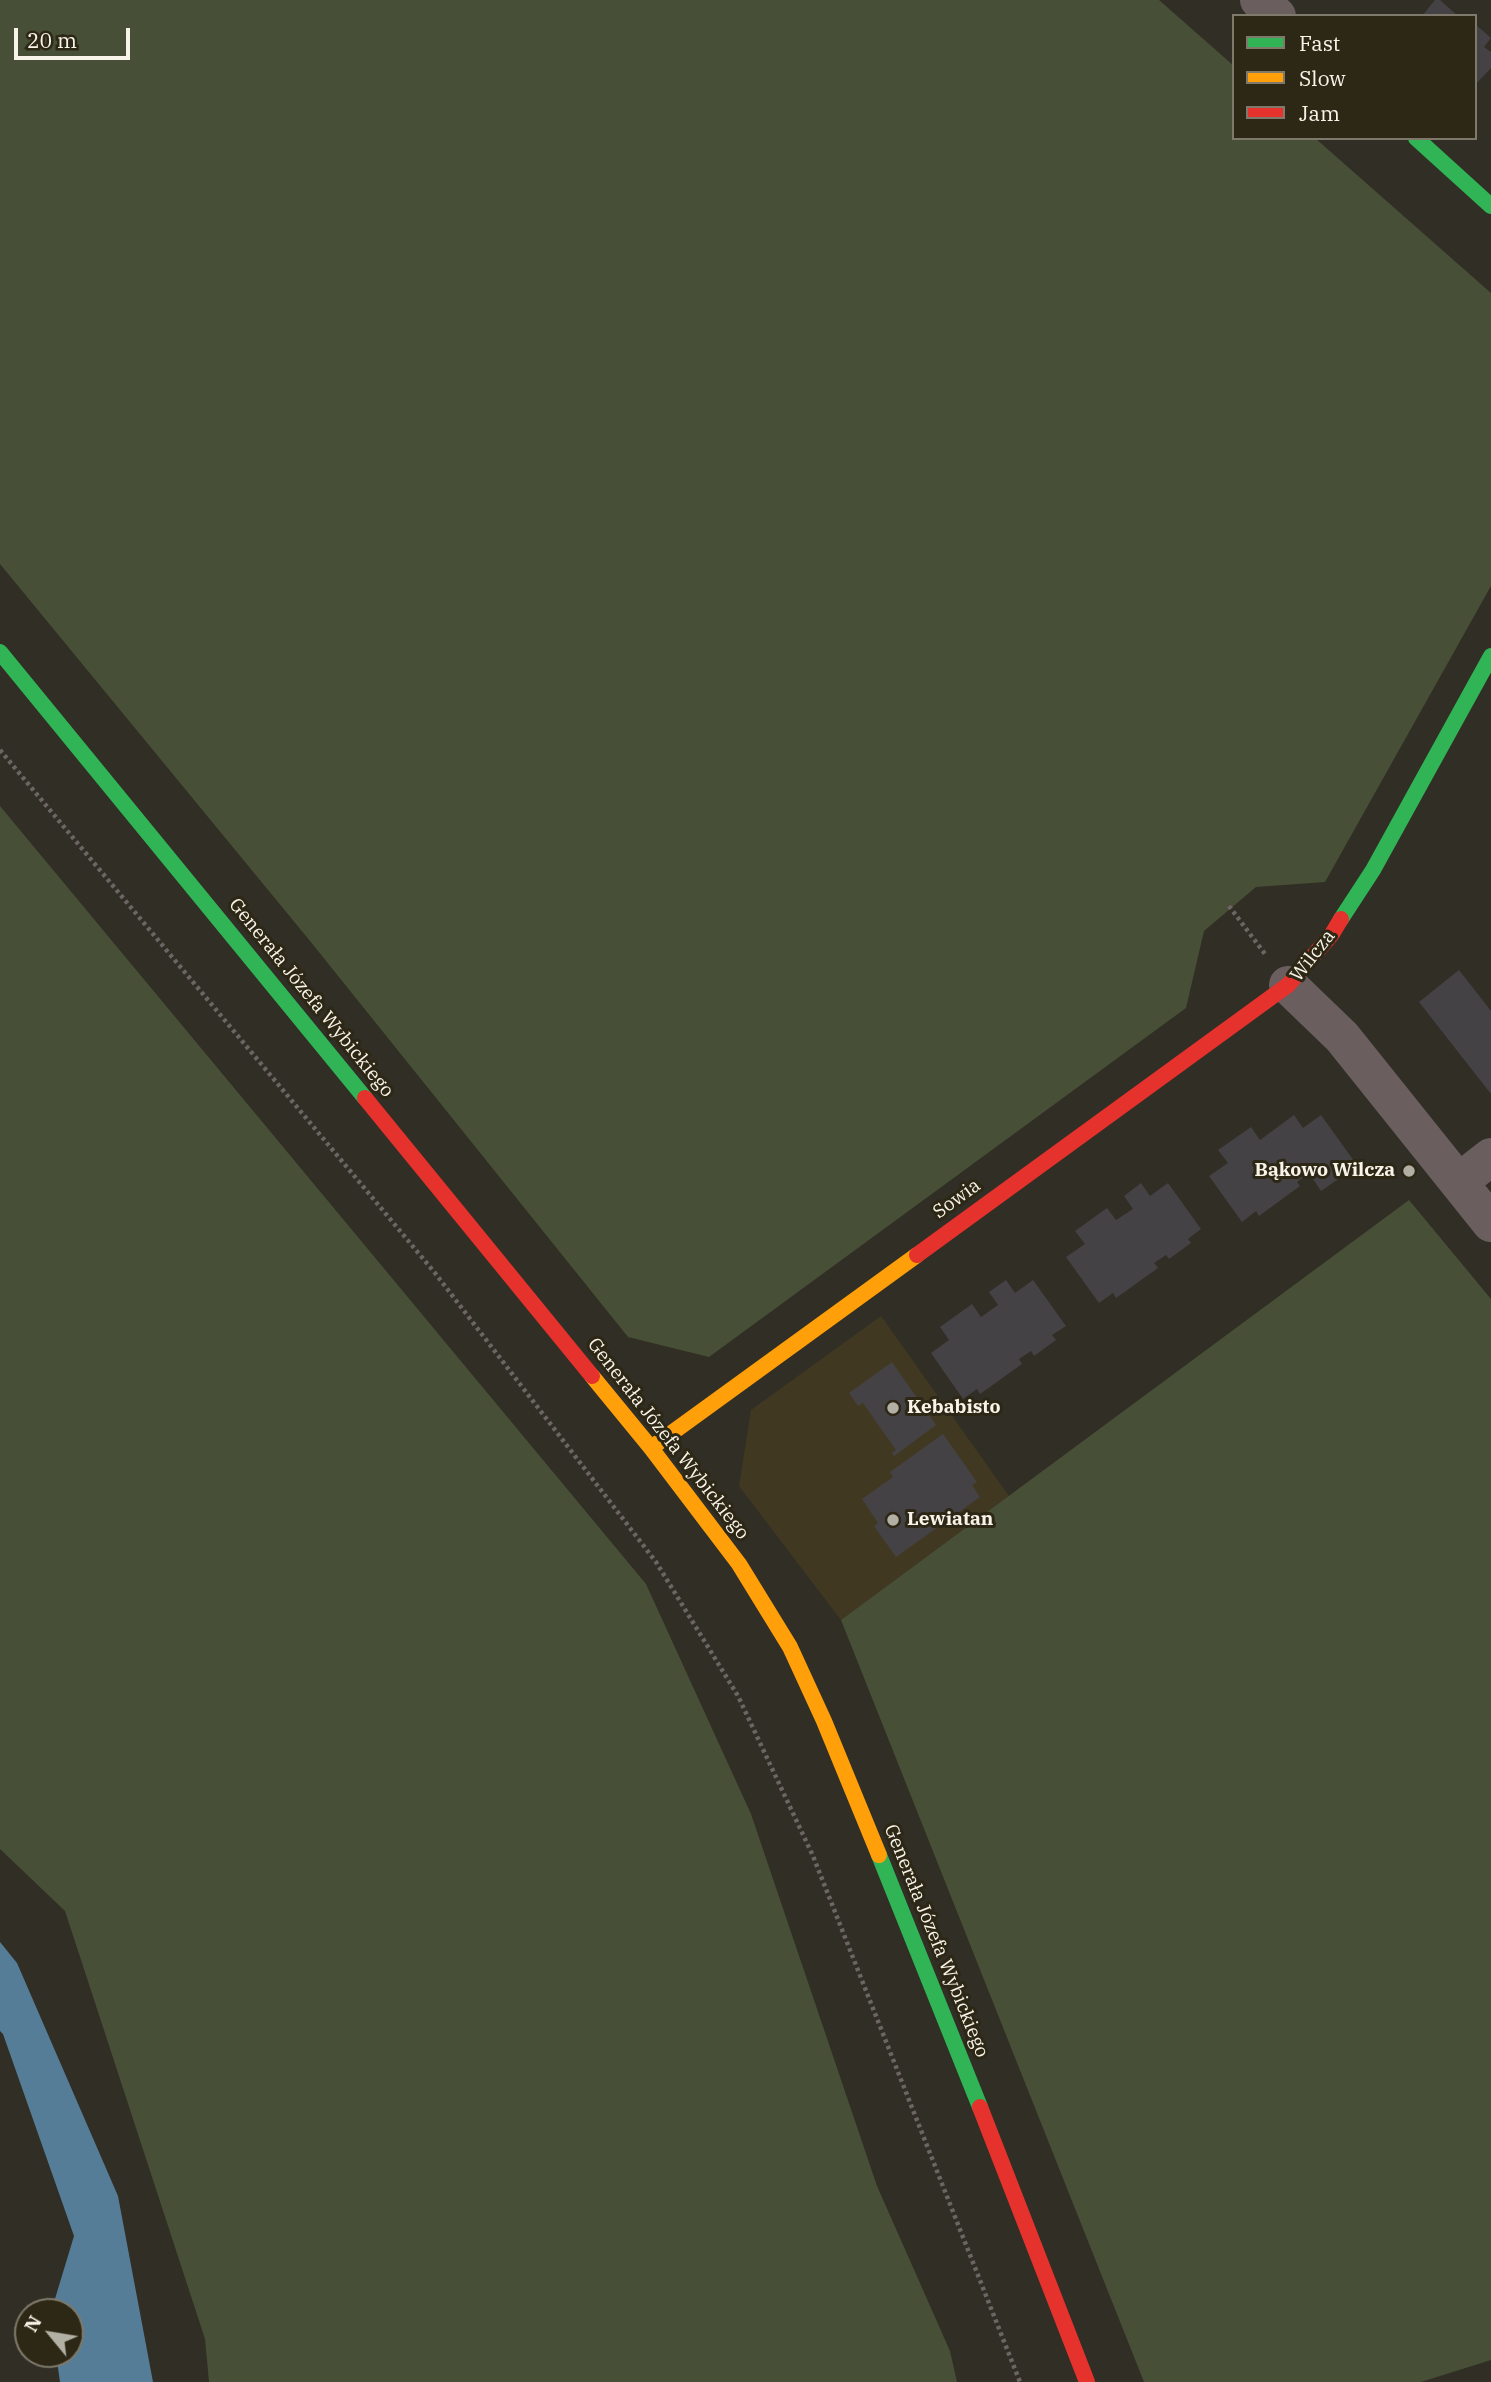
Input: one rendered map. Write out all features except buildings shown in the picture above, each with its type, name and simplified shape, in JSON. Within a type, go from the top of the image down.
[{"type":"main road","points":[[1418,140],[1491,206]]},
{"type":"main road","name":"Generała Józefa Wybickiego","points":[[0,652],[651,1448],[739,1564],[790,1647],[818,1709],[968,2076],[1087,2382]]},
{"type":"main road","name":"Wilcza","points":[[1288,985],[1332,934],[1373,870],[1491,656]]},
{"type":"main road","name":"Sowia","points":[[651,1448],[1288,985]]},
{"type":"street","points":[[1259,0],[1275,14]]},
{"type":"street","name":"Wilcza","points":[[1288,985],[1342,1037],[1491,1223]]},
{"type":"street","points":[[1459,1182],[1491,1157]]},
{"type":"path","points":[[0,750],[435,1273],[656,1562],[738,1696],[813,1856],[1020,2382]]},
{"type":"path","points":[[1229,906],[1288,985]]},
{"type":"shaded area","points":[[881,1316],[1009,1496],[841,1620],[739,1486],[751,1410]]},
{"type":"green space","points":[[0,0],[1159,0],[1232,64],[1232,140],[1317,140],[1491,293],[1491,586],[1325,882],[1256,887],[1204,931],[1186,1008],[709,1357],[628,1337],[310,941],[0,564]]},
{"type":"green space","points":[[0,806],[646,1584],[751,1814],[877,2186],[950,2351],[957,2382],[209,2382],[205,2339],[65,1911],[0,1849]]},
{"type":"green space","points":[[1409,1200],[1491,1299],[1491,2360],[1421,2382],[1144,2382],[841,1620]]},
{"type":"water","points":[[0,1942],[17,1963],[118,2196],[153,2382],[60,2382],[58,2368],[84,2368],[84,2298],[55,2298],[74,2236],[0,2031]]},
{"type":"traffic: fast","points":[[1418,140],[1491,206]]},
{"type":"traffic: fast","points":[[0,652],[365,1098]]},
{"type":"traffic: fast","points":[[1341,919],[1373,870],[1491,656]]},
{"type":"traffic: fast","points":[[879,1855],[980,2107]]},
{"type":"traffic: slow","points":[[651,1448],[917,1255]]},
{"type":"traffic: slow","points":[[592,1376],[651,1448],[739,1564],[790,1647],[824,1721],[879,1855]]},
{"type":"traffic: jam","points":[[917,1255],[1288,985],[1332,934],[1341,919]]},
{"type":"traffic: jam","points":[[365,1098],[592,1376]]},
{"type":"traffic: jam","points":[[980,2107],[1087,2382]]},
{"type":"place","name":"Bąkowo Wilcza","points":[[1409,1171]]},
{"type":"place","name":"Kebabisto","points":[[893,1408]]},
{"type":"place","name":"Lewiatan","points":[[893,1520]]}]
